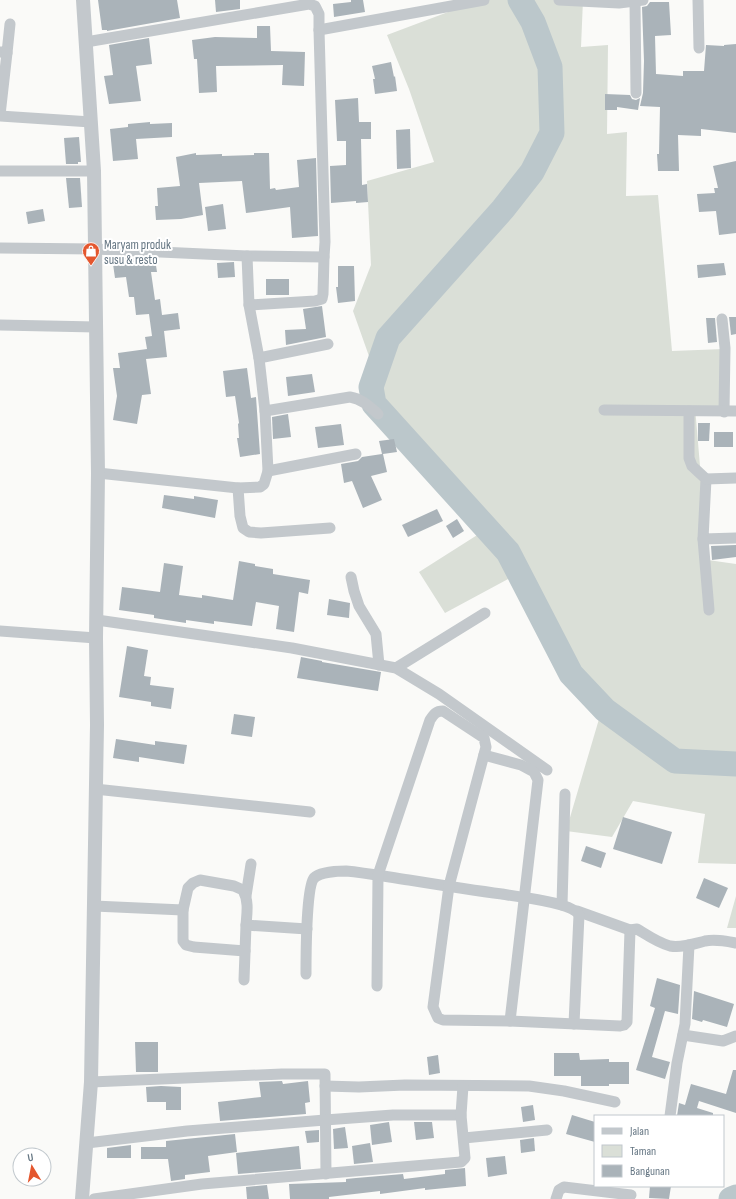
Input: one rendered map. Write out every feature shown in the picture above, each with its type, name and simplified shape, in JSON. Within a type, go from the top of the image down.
[{"type":"street","points":[[82,1199],[91,1082],[97,725],[96,638],[98,473],[94,171],[83,0]]},
{"type":"street","points":[[319,30],[484,0]]},
{"type":"street","points":[[559,0],[619,3],[639,1],[636,93]]},
{"type":"street","points":[[698,0],[699,48]]},
{"type":"street","points":[[86,42],[309,4],[318,9],[325,242],[322,299],[315,301],[249,305]]},
{"type":"street","points":[[10,24],[4,52],[0,115],[91,122]]},
{"type":"street","points":[[0,171],[94,171]]},
{"type":"street","points":[[0,248],[95,249],[247,256],[324,257]]},
{"type":"street","points":[[98,473],[238,488],[260,486],[264,484],[268,471],[265,411],[259,358],[249,305],[247,256]]},
{"type":"street","points":[[722,319],[726,348],[724,412]]},
{"type":"street","points":[[0,325],[96,327]]},
{"type":"street","points":[[259,358],[328,344]]},
{"type":"street","points":[[265,411],[350,397],[357,398],[367,404],[378,414]]},
{"type":"street","points":[[604,410],[736,411]]},
{"type":"street","points":[[689,411],[689,458],[692,466],[706,479],[736,478]]},
{"type":"street","points":[[268,471],[356,454]]},
{"type":"street","points":[[706,479],[703,539],[709,610]]},
{"type":"street","points":[[238,488],[240,516],[243,528],[249,532],[261,533],[330,528]]},
{"type":"street","points":[[703,539],[736,538]]},
{"type":"street","points":[[351,577],[359,606],[376,634],[379,665]]},
{"type":"street","points":[[396,668],[485,613]]},
{"type":"street","points":[[97,620],[292,648],[396,668],[439,694],[547,770]]},
{"type":"street","points":[[0,631],[96,638]]},
{"type":"street","points":[[377,986],[378,875],[430,720],[433,714],[439,711],[443,711],[484,738],[486,747],[449,886],[433,1007],[438,1018],[443,1020],[624,1025],[627,1022],[630,930]]},
{"type":"street","points":[[484,755],[521,766],[534,772],[538,780],[510,1021]]},
{"type":"street","points":[[95,789],[310,812]]},
{"type":"street","points":[[562,905],[565,794]]},
{"type":"street","points":[[244,980],[247,907],[246,896],[251,864]]},
{"type":"street","points":[[306,974],[307,929],[311,887],[314,879],[324,874],[345,871],[449,886],[562,905],[630,930],[637,928],[661,943],[670,946],[679,947],[718,940],[736,942]]},
{"type":"street","points":[[245,951],[186,945],[183,941],[183,910],[188,888],[193,883],[200,880],[234,886],[243,890],[246,896]]},
{"type":"street","points":[[94,906],[183,910]]},
{"type":"street","points":[[574,1024],[580,919],[576,911]]},
{"type":"street","points":[[246,925],[307,929]]},
{"type":"street","points":[[670,1115],[677,1063],[683,1035],[687,999],[689,945]]},
{"type":"street","points":[[683,1035],[720,1041],[725,1041],[736,1036]]},
{"type":"street","points":[[91,1082],[282,1074],[325,1074],[326,1174]]},
{"type":"street","points":[[325,1086],[529,1086],[564,1091],[615,1102]]},
{"type":"street","points":[[94,1199],[202,1184],[460,1162],[465,1158],[462,1115],[463,1086]]},
{"type":"street","points":[[87,1143],[187,1131],[325,1120],[393,1115],[462,1115]]},
{"type":"street","points":[[464,1138],[546,1130]]},
{"type":"street","points":[[556,1199],[559,1190],[564,1187],[630,1195]]},
{"type":"green space","points":[[453,0],[583,0],[581,47],[608,45],[607,134],[627,132],[626,196],[658,195],[672,351],[724,349],[725,406],[695,407],[708,560],[736,564],[736,864],[698,863],[705,814],[633,801],[612,837],[566,831],[599,719],[539,619],[525,570],[445,613],[419,572],[493,525],[440,472],[398,438],[353,311],[371,265],[367,181],[434,162],[409,89],[387,35],[456,9]]},
{"type":"green space","points":[[736,896],[736,928],[727,928]]},
{"type":"building","points":[[98,0],[177,0],[180,18],[107,31],[102,30]]},
{"type":"building","points":[[215,0],[240,0],[240,9],[216,12]]},
{"type":"building","points":[[351,0],[363,0],[365,12],[334,17],[333,4],[351,2]]},
{"type":"building","points":[[650,2],[669,2],[671,35],[655,36],[656,74],[683,76],[683,71],[704,71],[706,45],[724,46],[736,44],[736,133],[701,129],[701,136],[678,135],[679,171],[658,171],[657,154],[659,154],[660,107],[640,106],[643,93],[644,61],[642,7],[647,6]]},
{"type":"building","points":[[257,26],[270,26],[271,51],[305,52],[304,86],[282,85],[283,65],[216,66],[217,92],[199,93],[197,59],[194,59],[192,40],[215,37],[257,38]]},
{"type":"building","points":[[149,38],[152,64],[136,66],[141,101],[109,104],[104,76],[113,75],[109,45]]},
{"type":"building","points":[[391,62],[397,91],[375,94],[373,79],[375,79],[372,66]]},
{"type":"building","points":[[605,94],[630,95],[632,99],[636,100],[640,98],[638,110],[617,107],[617,110],[605,110]]},
{"type":"building","points":[[358,98],[359,122],[371,122],[371,139],[361,139],[362,185],[367,184],[368,202],[356,203],[356,201],[331,203],[330,166],[346,165],[346,141],[337,141],[335,100]]},
{"type":"building","points":[[150,122],[150,124],[172,123],[172,137],[136,139],[138,159],[113,161],[110,129],[128,127],[128,124]]},
{"type":"building","points":[[410,129],[411,168],[397,169],[396,130]]},
{"type":"building","points":[[79,137],[81,162],[78,162],[78,164],[66,164],[64,138]]},
{"type":"building","points":[[196,153],[196,155],[222,154],[222,156],[269,153],[270,189],[275,188],[276,190],[299,187],[297,160],[316,158],[318,236],[292,238],[290,207],[246,213],[242,181],[199,183],[203,215],[181,219],[156,220],[155,206],[158,206],[157,188],[180,186],[176,157]]},
{"type":"building","points":[[736,161],[736,233],[719,235],[716,211],[699,212],[697,194],[715,193],[714,188],[718,188],[713,166]]},
{"type":"building","points":[[66,178],[80,178],[82,207],[69,208]]},
{"type":"building","points":[[223,204],[226,229],[208,231],[205,207]]},
{"type":"building","points":[[43,209],[45,221],[28,224],[26,212]]},
{"type":"building","points":[[112,257],[155,259],[157,272],[151,272],[155,300],[160,299],[162,315],[178,313],[180,329],[164,331],[167,357],[146,359],[151,394],[142,395],[137,424],[113,420],[117,396],[113,368],[120,368],[118,353],[147,349],[145,337],[152,336],[149,314],[136,315],[134,297],[129,297],[126,277],[115,278]]},
{"type":"building","points":[[234,262],[235,277],[218,278],[217,263]]},
{"type":"building","points":[[724,263],[726,275],[698,278],[697,265]]},
{"type":"building","points":[[338,266],[354,266],[355,301],[338,303],[336,287],[338,287]]},
{"type":"building","points":[[266,279],[289,279],[289,295],[266,295]]},
{"type":"building","points":[[322,306],[326,337],[286,345],[285,330],[306,329],[303,309]]},
{"type":"building","points":[[729,317],[736,317],[736,334],[731,335]]},
{"type":"building","points":[[706,318],[715,318],[717,342],[708,343]]},
{"type":"building","points":[[247,368],[251,398],[256,397],[260,454],[240,457],[237,438],[239,438],[239,423],[235,396],[226,397],[223,371]]},
{"type":"building","points":[[312,374],[315,392],[288,396],[286,377]]},
{"type":"building","points":[[288,414],[291,437],[273,439],[272,417]]},
{"type":"building","points":[[698,423],[710,423],[709,441],[698,441]]},
{"type":"building","points":[[341,424],[344,445],[318,448],[315,427]]},
{"type":"building","points":[[714,432],[733,432],[733,447],[714,447]]},
{"type":"building","points":[[394,439],[397,452],[383,454],[387,472],[371,476],[382,500],[363,508],[352,481],[344,483],[341,464],[358,461],[362,457],[382,454],[379,441]]},
{"type":"building","points":[[164,495],[194,499],[194,496],[218,500],[215,518],[162,508]]},
{"type":"building","points":[[437,509],[443,521],[408,537],[402,525]]},
{"type":"building","points":[[457,519],[464,531],[453,538],[446,526]]},
{"type":"building","points":[[736,545],[736,557],[712,560],[711,546]]},
{"type":"building","points":[[239,561],[255,564],[255,566],[273,569],[273,574],[310,580],[308,594],[299,592],[294,632],[276,629],[279,606],[256,602],[252,626],[214,621],[214,624],[186,620],[186,623],[154,618],[154,615],[119,610],[122,587],[160,592],[164,563],[183,566],[179,595],[202,598],[202,595],[233,600]]},
{"type":"building","points":[[329,599],[350,603],[349,618],[327,615]]},
{"type":"building","points":[[127,646],[148,650],[144,676],[151,677],[150,685],[174,688],[171,709],[151,706],[151,702],[119,697]]},
{"type":"building","points":[[301,657],[381,672],[378,691],[297,678]]},
{"type":"building","points":[[234,714],[255,717],[252,737],[231,734]]},
{"type":"building","points":[[116,739],[155,745],[155,741],[187,745],[184,764],[139,757],[139,762],[113,758]]},
{"type":"building","points":[[623,817],[672,832],[662,864],[613,849]]},
{"type":"building","points":[[586,846],[606,853],[601,868],[581,861]]},
{"type":"building","points":[[704,878],[728,888],[719,908],[696,898]]},
{"type":"building","points":[[657,978],[680,985],[678,1014],[665,1011],[652,1057],[670,1062],[665,1079],[636,1070],[655,1008],[650,1006]]},
{"type":"building","points":[[694,991],[734,1004],[727,1027],[703,1020],[702,1022],[692,1019]]},
{"type":"building","points":[[135,1042],[158,1042],[158,1072],[136,1072]]},
{"type":"building","points":[[554,1053],[579,1053],[580,1060],[609,1059],[609,1062],[629,1062],[629,1084],[581,1086],[581,1076],[554,1076]]},
{"type":"building","points":[[438,1055],[440,1073],[429,1075],[427,1057]]},
{"type":"building","points":[[733,1070],[736,1070],[736,1113],[699,1101],[697,1108],[713,1113],[713,1115],[677,1115],[679,1103],[685,1105],[691,1084],[726,1094]]},
{"type":"building","points":[[282,1081],[283,1084],[308,1081],[310,1102],[305,1103],[306,1114],[220,1121],[218,1102],[261,1097],[259,1082]]},
{"type":"building","points":[[146,1087],[181,1087],[181,1110],[166,1110],[166,1102],[147,1102]]},
{"type":"building","points":[[533,1105],[535,1120],[523,1122],[521,1107]]},
{"type":"building","points":[[572,1115],[594,1122],[594,1142],[566,1134]]},
{"type":"building","points":[[389,1122],[392,1142],[372,1145],[370,1125]]},
{"type":"building","points":[[414,1122],[432,1122],[434,1138],[416,1140]]},
{"type":"building","points":[[345,1127],[348,1148],[334,1149],[333,1129]]},
{"type":"building","points":[[319,1130],[319,1142],[307,1143],[305,1131]]},
{"type":"building","points":[[235,1134],[237,1152],[208,1156],[210,1172],[185,1175],[185,1179],[171,1181],[168,1159],[141,1159],[141,1147],[166,1147],[166,1141]]},
{"type":"building","points":[[534,1138],[535,1151],[521,1153],[520,1140]]},
{"type":"building","points":[[370,1143],[373,1162],[354,1164],[352,1146]]},
{"type":"building","points":[[131,1145],[131,1158],[107,1158],[107,1148]]},
{"type":"building","points":[[299,1146],[301,1169],[238,1174],[236,1153]]},
{"type":"building","points":[[505,1156],[507,1174],[488,1177],[486,1158]]},
{"type":"building","points":[[465,1168],[466,1186],[425,1190],[425,1188],[380,1194],[380,1191],[329,1197],[329,1199],[290,1199],[289,1184],[346,1182],[346,1179],[403,1174],[404,1179],[445,1174],[445,1170]]},
{"type":"building","points":[[267,1185],[269,1199],[247,1199],[246,1187]]},
{"type":"building","points":[[650,1187],[671,1187],[669,1199],[649,1198]]},
{"type":"waterway","points":[[520,0],[533,22],[550,67],[552,133],[532,172],[503,209],[388,338],[371,387],[374,404],[508,552],[571,674],[605,710],[675,761],[736,764]]},
{"type":"waterway","points":[[731,1199],[736,1197]]},
{"type":"place","name":"Maryam produk susu & resto","points":[[91,266]]}]
